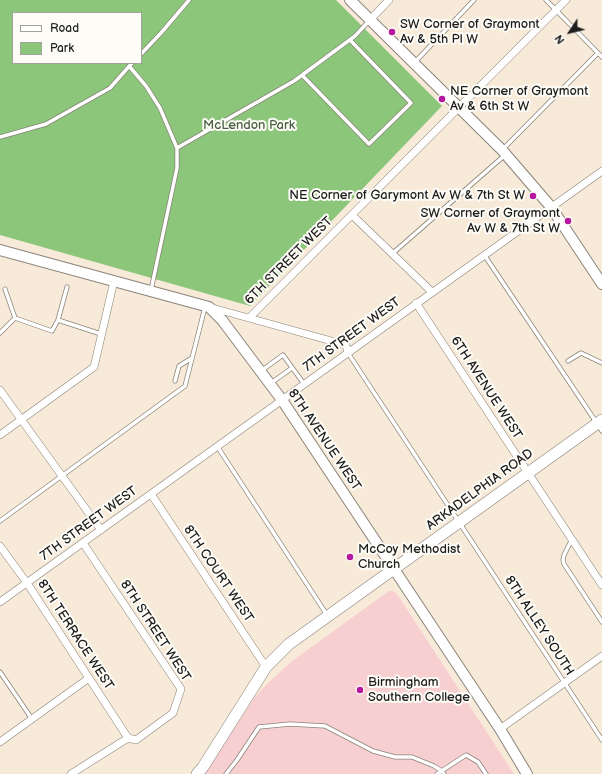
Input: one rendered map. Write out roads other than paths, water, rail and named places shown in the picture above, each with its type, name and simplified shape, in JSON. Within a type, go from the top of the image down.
[{"type":"main road","points":[[350,0],[504,152],[551,207],[602,284]]},
{"type":"main road","points":[[0,250],[207,306]]},
{"type":"main road","name":"8TH AVENUE WEST","points":[[207,306],[222,320],[282,400],[500,729],[527,774]]},
{"type":"main road","name":"ARKADELPHIA ROAD","points":[[197,774],[203,767],[266,667],[289,644],[528,473],[600,424]]},
{"type":"street","points":[[370,20],[389,0]]},
{"type":"street","name":"6TH STREET WEST","points":[[250,317],[566,0]]},
{"type":"street","name":"7TH STREET WEST","points":[[0,602],[602,171]]},
{"type":"street","points":[[352,215],[432,292]]},
{"type":"street","points":[[0,435],[94,367],[114,281]]},
{"type":"street","name":"6TH AVENUE WEST","points":[[416,303],[602,585]]},
{"type":"street","points":[[207,306],[346,345],[348,353]]},
{"type":"street","points":[[0,390],[101,530]]},
{"type":"street","name":"8TH COURT WEST","points":[[151,494],[266,667]]},
{"type":"street","name":"8TH STREET WEST","points":[[71,774],[128,738],[136,740],[173,713],[181,689],[83,543]]},
{"type":"street","name":"8TH TERRACE WEST","points":[[0,546],[27,583],[128,738]]},
{"type":"street","points":[[500,729],[602,656]]},
{"type":"street","points":[[0,742],[89,678]]},
{"type":"lane","points":[[142,53],[189,0]]},
{"type":"lane","points":[[414,63],[474,0]]},
{"type":"lane","points":[[546,0],[602,57]]},
{"type":"lane","points":[[177,148],[302,75],[356,36],[370,20]]},
{"type":"lane","points":[[302,75],[369,144],[411,103],[350,40]]},
{"type":"lane","points":[[393,253],[504,152],[598,53]]},
{"type":"lane","points":[[0,137],[46,124],[110,88],[131,64],[160,108],[177,148],[175,182],[150,291]]},
{"type":"lane","points":[[484,255],[600,424]]},
{"type":"lane","points":[[15,318],[52,331],[58,320],[67,287]]},
{"type":"lane","points":[[6,289],[15,318]]},
{"type":"lane","points":[[0,521],[185,386],[207,306]]},
{"type":"lane","points":[[0,333],[15,318]]},
{"type":"lane","points":[[58,320],[101,334]]},
{"type":"lane","name":"8TH ALLEY SOUTH","points":[[348,353],[602,740]]},
{"type":"lane","points":[[568,361],[581,353],[602,363]]},
{"type":"lane","points":[[261,372],[283,355],[304,384]]},
{"type":"lane","points":[[175,381],[178,366],[192,358]]},
{"type":"lane","points":[[270,384],[292,368]]},
{"type":"lane","points":[[217,446],[328,616]]},
{"type":"lane","points":[[572,539],[564,555],[564,564],[602,622]]},
{"type":"lane","points":[[0,672],[32,719]]},
{"type":"lane","points":[[226,774],[259,727],[290,724],[325,726],[373,751],[395,757],[412,757],[428,763],[443,772]]},
{"type":"lane","points":[[438,774],[466,755],[478,762],[486,774]]},
{"type":"place","name":"SW Corner of Graymont Av & 5th Pl W","points":[[392,32]]},
{"type":"place","name":"NE Corner of Graymont Av & 6th St W","points":[[442,99]]},
{"type":"place","name":"NE Corner of Garymont Av W & 7th St W","points":[[533,196]]},
{"type":"place","name":"SW Corner of Graymont Av W & 7th St W","points":[[568,221]]},
{"type":"place","name":"McCoy Methodist Church","points":[[350,557]]},
{"type":"place","name":"Birmingham Southern College","points":[[360,690]]},
{"type":"park label","name":"McLendon Park","points":[[249,126]]}]
